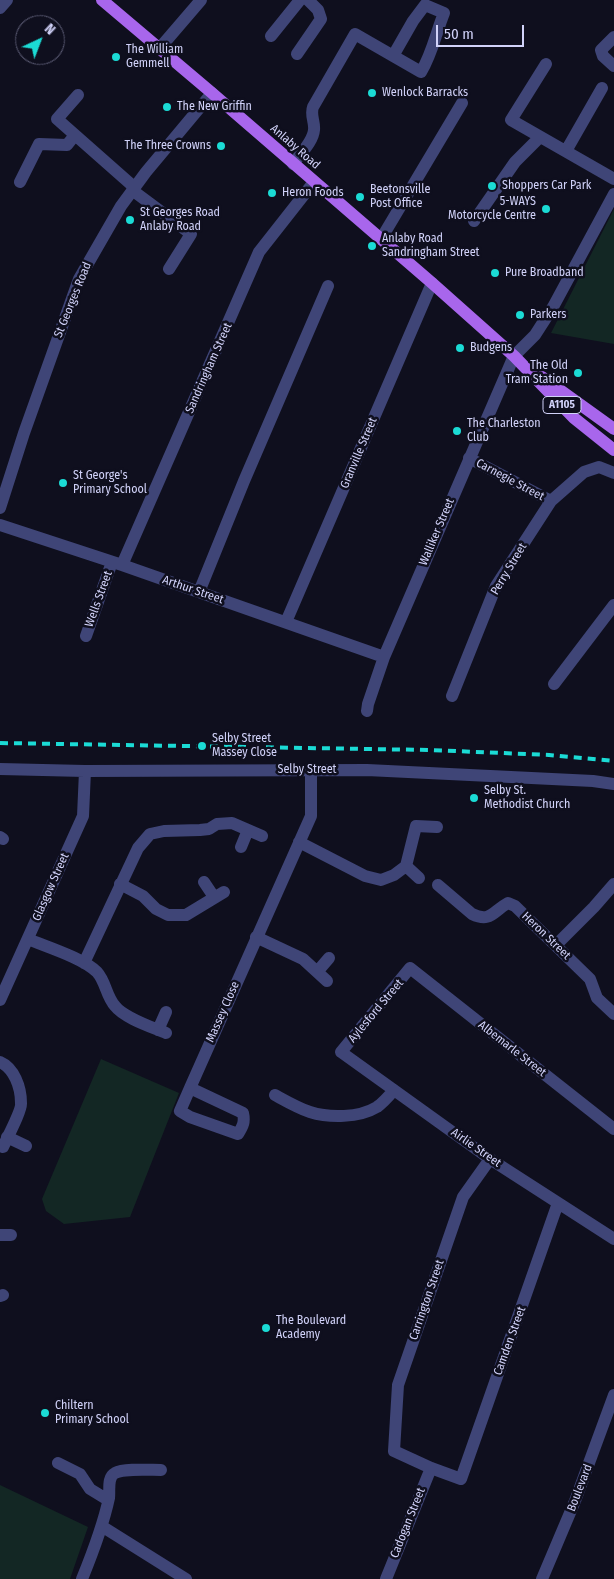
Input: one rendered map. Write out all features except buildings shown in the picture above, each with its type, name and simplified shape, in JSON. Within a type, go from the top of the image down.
[{"type":"main road","name":"Anlaby Road","points":[[102,0],[432,283],[514,356],[574,418],[614,450]]},
{"type":"main road","name":"Anlaby Road","points":[[514,356],[614,429]]},
{"type":"street","points":[[0,8],[7,0]]},
{"type":"street","points":[[159,49],[201,0]]},
{"type":"street","points":[[271,36],[300,0]]},
{"type":"street","points":[[296,54],[321,19],[318,10],[308,0]]},
{"type":"street","points":[[293,164],[314,131],[311,112],[313,107],[355,34],[421,72],[430,58],[437,30],[444,13],[425,5],[413,21],[394,56]]},
{"type":"street","points":[[614,37],[601,50],[603,56],[614,66]]},
{"type":"street","points":[[546,64],[511,120],[614,179]]},
{"type":"street","points":[[566,151],[602,88]]},
{"type":"street","name":"St Georges Road","points":[[0,508],[27,424],[79,279],[133,188],[212,93]]},
{"type":"street","points":[[78,95],[57,119],[133,188],[190,234],[169,269]]},
{"type":"street","points":[[381,239],[462,103]]},
{"type":"street","points":[[20,182],[40,144],[67,145],[76,135]]},
{"type":"street","points":[[474,221],[515,162],[540,137]]},
{"type":"street","name":"Sandringham Street","points":[[117,564],[259,252],[314,182]]},
{"type":"street","points":[[514,356],[535,335],[553,307],[614,194]]},
{"type":"street","name":"Granville Street","points":[[286,622],[432,283]]},
{"type":"street","points":[[199,592],[244,481],[328,286]]},
{"type":"street","name":"Walliker Street","points":[[367,711],[384,657],[514,356]]},
{"type":"street","name":"Carnegie Street","points":[[469,458],[551,502]]},
{"type":"street","name":"Perry Street","points":[[452,696],[496,586],[551,502],[584,472],[599,467],[614,472]]},
{"type":"street","name":"Arthur Street","points":[[0,525],[384,657]]},
{"type":"street","name":"Wells Street","points":[[86,636],[117,564]]},
{"type":"street","points":[[554,684],[614,605]]},
{"type":"street","name":"Selby Street","points":[[0,769],[85,771],[366,770],[594,781],[614,784]]},
{"type":"street","name":"Massey Close","points":[[190,1088],[243,1113],[245,1120],[238,1134],[190,1117],[180,1111],[190,1088],[256,937],[311,816],[311,770]]},
{"type":"street","name":"Glasgow Street","points":[[0,1000],[83,816],[85,771]]},
{"type":"street","points":[[84,963],[138,848],[150,834],[164,831],[210,829],[217,824],[232,823],[262,836]]},
{"type":"street","points":[[299,842],[365,876],[381,880],[394,876],[406,866],[416,826],[437,827]]},
{"type":"street","points":[[240,847],[248,830]]},
{"type":"street","points":[[406,866],[419,878]]},
{"type":"street","points":[[120,884],[143,896],[156,909],[168,915],[186,914],[219,895],[204,882]]},
{"type":"street","points":[[556,945],[614,884]]},
{"type":"street","name":"Heron Street","points":[[438,885],[478,917],[490,917],[504,905],[512,904],[590,979],[597,998],[614,1014]]},
{"type":"street","points":[[256,937],[302,959],[326,981]]},
{"type":"street","points":[[28,938],[84,963],[98,973],[115,1008],[124,1014],[162,1031],[166,1012]]},
{"type":"street","points":[[317,972],[329,958]]},
{"type":"street","name":"Aylesford Street","points":[[341,1052],[410,968]]},
{"type":"street","name":"Albemarle Street","points":[[410,968],[614,1129]]},
{"type":"street","name":"Airlie Street","points":[[341,1052],[490,1159],[614,1239]]},
{"type":"street","points":[[0,1062],[7,1065],[16,1078],[22,1104],[5,1142],[26,1146]]},
{"type":"street","points":[[275,1095],[310,1112],[337,1117],[376,1108],[394,1090]]},
{"type":"street","name":"Carrington Street","points":[[431,1468],[394,1451],[398,1385],[463,1197],[490,1159]]},
{"type":"street","name":"Camden Street","points":[[431,1468],[461,1479],[558,1203]]},
{"type":"street","name":"Boulevard","points":[[542,1579],[575,1501],[614,1395]]},
{"type":"street","points":[[58,1464],[80,1474],[90,1489],[109,1497]]},
{"type":"street","name":"Cadogan Street","points":[[386,1579],[431,1468]]},
{"type":"street","points":[[82,1579],[103,1527],[109,1497],[110,1477],[113,1473],[120,1471],[161,1470]]},
{"type":"street","points":[[103,1527],[186,1579]]},
{"type":"green space","points":[[614,209],[614,344],[551,333]]},
{"type":"green space","points":[[101,1059],[179,1093],[130,1217],[64,1224],[46,1211],[42,1199]]},
{"type":"green space","points":[[0,1485],[88,1527],[70,1579],[0,1579]]},
{"type":"railway","points":[[0,743],[430,750],[549,755],[614,761]]},
{"type":"place","name":"The William Gemmell","points":[[116,57]]},
{"type":"place","name":"Wenlock Barracks","points":[[372,93]]},
{"type":"place","name":"The New Griffin","points":[[167,107]]},
{"type":"place","name":"The Three Crowns","points":[[221,146]]},
{"type":"place","name":"Shoppers Car Park","points":[[492,186]]},
{"type":"place","name":"Heron Foods","points":[[272,193]]},
{"type":"place","name":"Beetonsville Post Office","points":[[360,197]]},
{"type":"place","name":"5-WAYS Motorcycle Centre","points":[[546,209]]},
{"type":"place","name":"St Georges Road Anlaby Road","points":[[130,220]]},
{"type":"place","name":"Anlaby Road Sandringham Street","points":[[372,246]]},
{"type":"place","name":"Pure Broadband","points":[[495,273]]},
{"type":"place","name":"Parkers","points":[[520,315]]},
{"type":"place","name":"Budgens","points":[[460,348]]},
{"type":"place","name":"The Old Tram Station","points":[[578,373]]},
{"type":"place","name":"The Charleston Club","points":[[457,431]]},
{"type":"place","name":"St George's Primary School","points":[[63,483]]},
{"type":"place","name":"Selby Street Massey Close","points":[[202,746]]},
{"type":"place","name":"Selby St. Methodist Church","points":[[474,798]]},
{"type":"place","name":"The Boulevard Academy","points":[[266,1328]]},
{"type":"place","name":"Chiltern Primary School","points":[[45,1413]]}]
